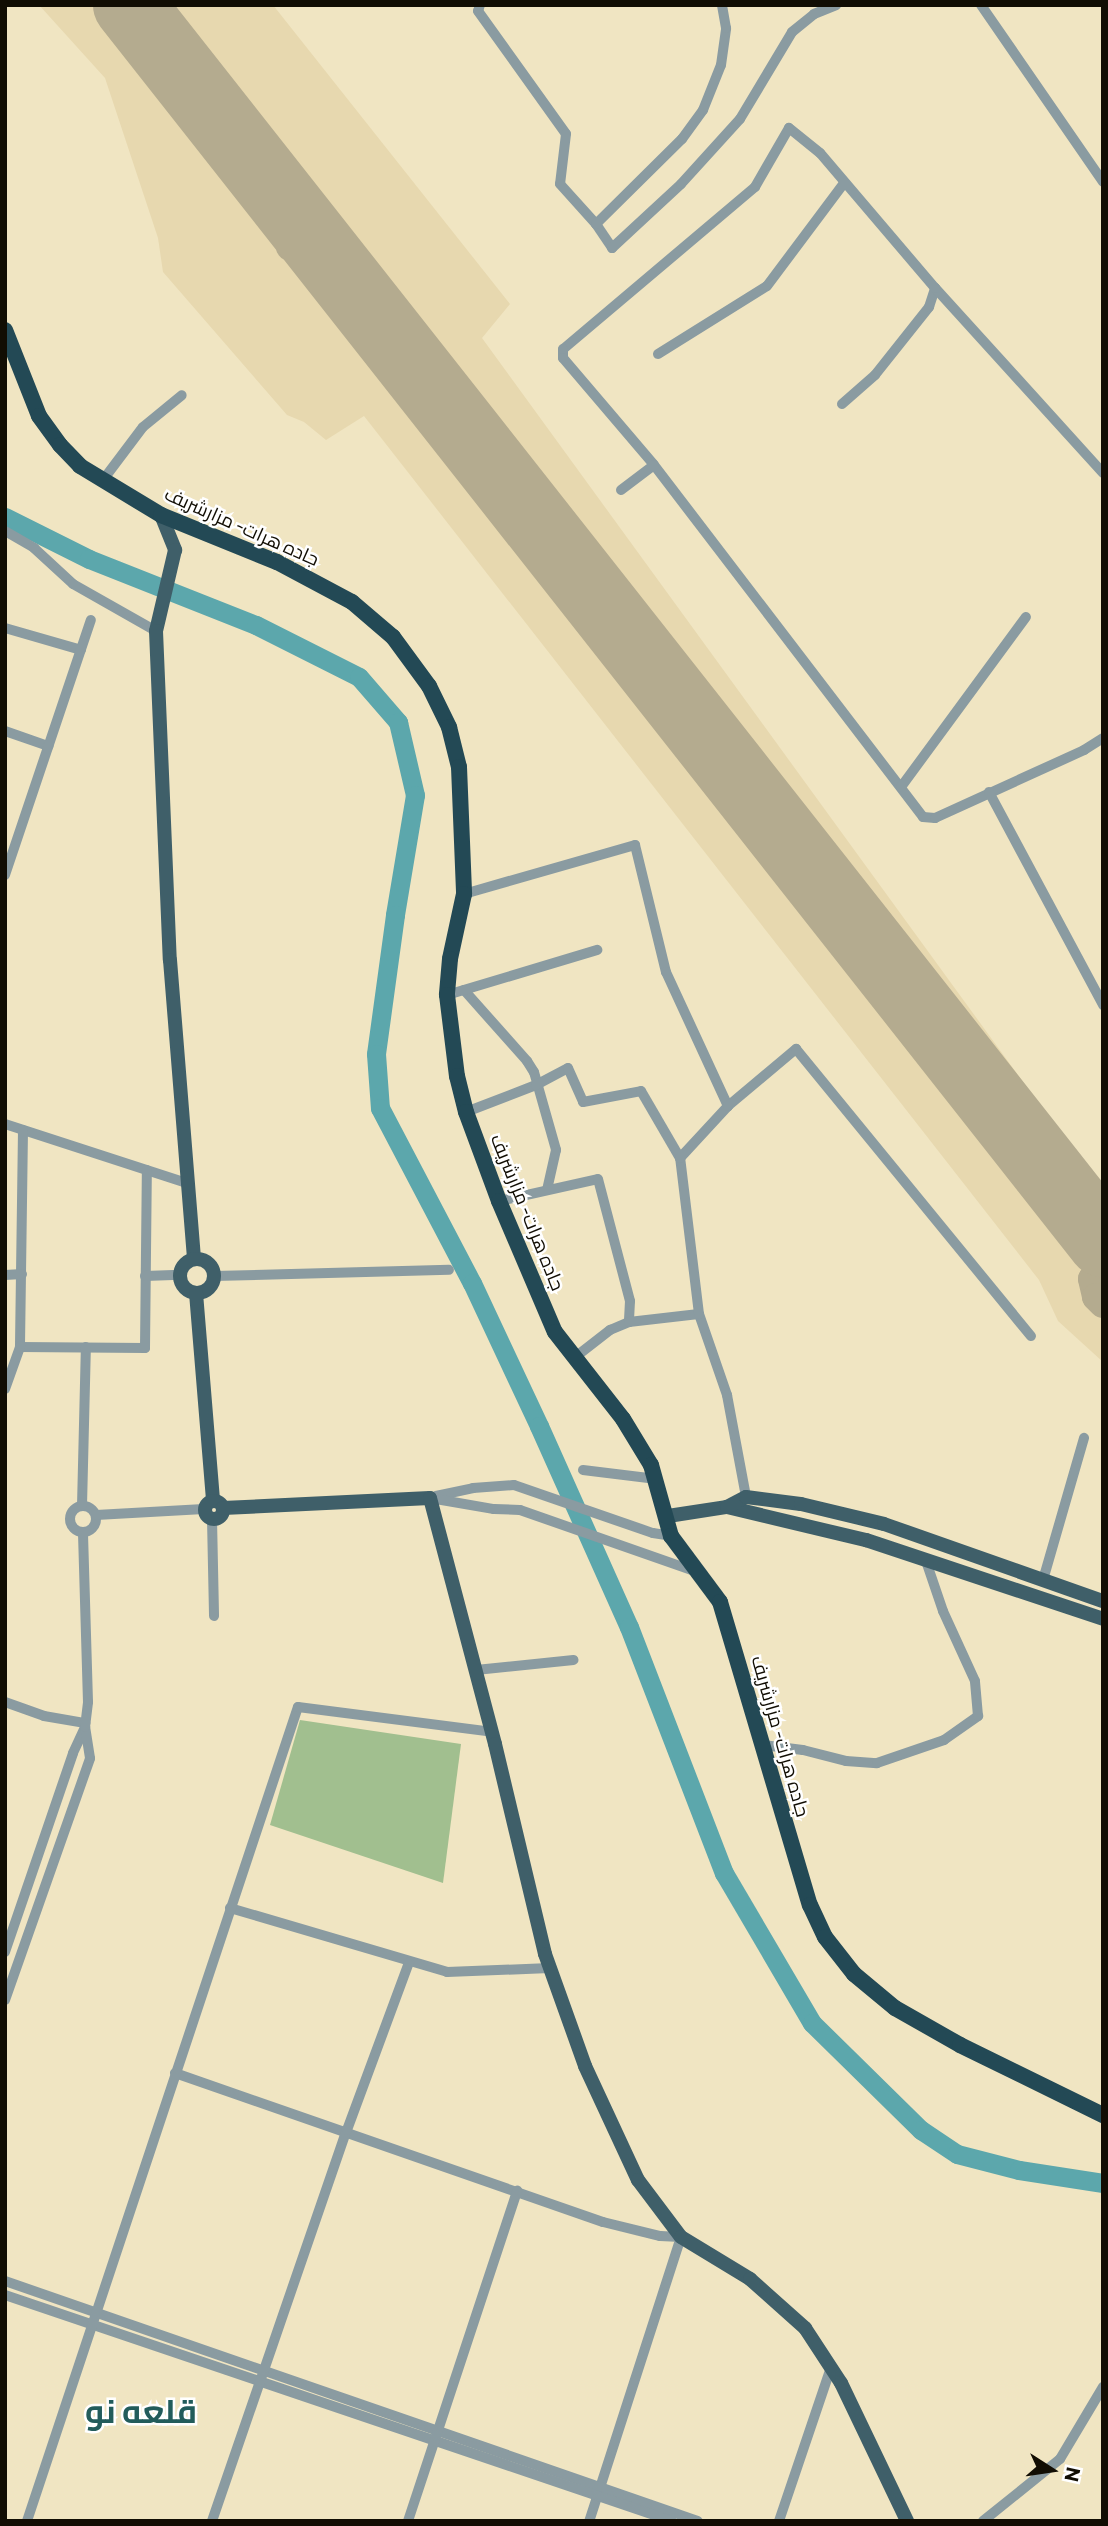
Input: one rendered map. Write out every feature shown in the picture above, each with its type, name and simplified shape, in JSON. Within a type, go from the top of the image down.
[{"type":"highway","name":"جاده هرات- مزارشریف","points":[[5,330],[39,416],[66,452],[103,480],[161,515],[277,562],[342,596],[393,637],[429,686],[449,727],[459,767],[464,894],[450,959],[447,995],[457,1076],[466,1112],[499,1201],[555,1332],[623,1419],[656,1479],[668,1516],[671,1536],[696,1573],[720,1601],[810,1905],[825,1937],[854,1974],[895,2008],[949,2039],[1103,2115]]},
{"type":"main road","points":[[161,515],[175,550],[156,631],[170,960],[194,1259]]},
{"type":"main road","points":[[194,1259],[205,1261],[214,1276],[210,1287],[195,1293],[182,1285],[180,1275],[184,1265],[194,1259]]},
{"type":"main road","points":[[195,1293],[213,1509],[430,1498],[492,1732],[550,1968],[585,2066],[638,2180],[681,2237],[750,2279],[805,2329],[831,2367],[906,2521]]},
{"type":"main road","points":[[668,1516],[727,1507],[746,1497],[801,1504],[884,1524],[1103,1601]]},
{"type":"main road","points":[[727,1507],[866,1540],[1103,1619]]},
{"type":"main road","points":[[989,1580],[996,1563]]},
{"type":"street","points":[[480,5],[478,11],[566,134],[560,184],[596,224],[612,248],[681,184],[740,119],[792,32],[814,14],[836,5]]},
{"type":"street","points":[[596,224],[682,139],[703,110],[721,65],[726,29],[722,5]]},
{"type":"street","points":[[981,5],[1103,183]]},
{"type":"street","points":[[1103,472],[936,288],[820,153],[789,128],[755,187],[563,349],[563,358],[654,465],[923,817],[929,819],[1084,750],[1103,738]]},
{"type":"street","points":[[658,354],[767,286],[844,183]]},
{"type":"street","points":[[842,404],[875,375],[929,307],[936,288]]},
{"type":"street","points":[[103,480],[143,427],[182,394]]},
{"type":"street","points":[[621,490],[654,465]]},
{"type":"street","points":[[5,531],[34,548],[73,584],[156,631]]},
{"type":"street","points":[[901,787],[1026,617]]},
{"type":"street","points":[[5,875],[91,620]]},
{"type":"street","points":[[5,628],[81,650]]},
{"type":"street","points":[[5,732],[48,746]]},
{"type":"street","points":[[989,792],[1103,1006]]},
{"type":"street","points":[[464,894],[635,845],[666,972],[728,1106]]},
{"type":"street","points":[[447,995],[597,950]]},
{"type":"street","points":[[464,990],[534,1072],[556,1150],[548,1190]]},
{"type":"street","points":[[680,1158],[728,1106],[791,1051],[801,1051],[1031,1336]]},
{"type":"street","points":[[466,1112],[536,1085],[568,1068],[583,1102],[641,1091],[680,1158],[699,1314],[727,1395],[746,1497]]},
{"type":"street","points":[[5,1124],[187,1183]]},
{"type":"street","points":[[5,1389],[20,1348],[23,1130]]},
{"type":"street","points":[[20,1348],[145,1348],[147,1170]]},
{"type":"street","points":[[499,1201],[593,1178],[600,1182],[630,1301],[629,1322]]},
{"type":"street","points":[[214,1276],[449,1270]]},
{"type":"street","points":[[5,1275],[22,1274]]},
{"type":"street","points":[[145,1276],[180,1275]]},
{"type":"street","points":[[574,1359],[610,1330],[629,1322],[699,1314]]},
{"type":"street","points":[[82,1506],[86,1347]]},
{"type":"street","points":[[1043,1580],[1083,1438]]},
{"type":"street","points":[[583,1470],[656,1479]]},
{"type":"street","points":[[430,1498],[473,1488],[514,1485],[671,1536]]},
{"type":"street","points":[[430,1498],[494,1509],[520,1510],[696,1573]]},
{"type":"street","points":[[82,1506],[90,1508],[96,1515],[95,1525],[83,1533],[72,1526],[70,1517],[74,1510],[82,1506]]},
{"type":"street","points":[[96,1515],[213,1509],[214,1616]]},
{"type":"street","points":[[5,1952],[9,1932],[85,1725],[88,1702],[83,1533]]},
{"type":"street","points":[[763,1745],[803,1750],[846,1761],[877,1763],[944,1740],[978,1716],[975,1681],[943,1611],[925,1558]]},
{"type":"street","points":[[476,1670],[573,1660]]},
{"type":"street","points":[[5,1702],[44,1716],[85,1725]]},
{"type":"street","points":[[27,2521],[298,1707],[492,1732]]},
{"type":"street","points":[[5,2000],[90,1758],[85,1725]]},
{"type":"street","points":[[40,1849],[57,1854]]},
{"type":"street","points":[[230,1908],[447,1972],[550,1968]]},
{"type":"street","points":[[9,1932],[27,1938]]},
{"type":"street","points":[[212,2521],[346,2130],[409,1962]]},
{"type":"street","points":[[174,2073],[346,2130],[603,2222],[660,2236],[681,2237],[589,2521]]},
{"type":"street","points":[[408,2521],[517,2191]]},
{"type":"street","points":[[5,2281],[265,2371],[436,2437]]},
{"type":"street","points":[[5,2295],[260,2383],[698,2521]]},
{"type":"street","points":[[779,2521],[831,2367]]},
{"type":"street","points":[[983,2521],[1060,2459],[1103,2387]]},
{"type":"street","points":[[598,2491],[672,2521]]},
{"type":"shaded area","points":[[39,5],[273,5],[510,304],[482,338],[1103,1192],[1103,1362],[1058,1321],[1039,1280],[364,416],[326,440],[304,422],[287,415],[163,272],[158,238],[105,78]]},
{"type":"green space","points":[[300,1720],[461,1744],[443,1883],[270,1825]]},
{"type":"waterway","points":[[5,517],[89,559],[256,625],[359,677],[398,722],[415,795],[376,1054],[380,1108],[472,1283],[539,1426],[629,1627],[724,1873],[812,2023],[921,2130],[957,2154],[1019,2170],[1103,2183]]},
{"type":"taxiway","points":[[248,157],[264,145]]},
{"type":"taxiway","points":[[290,247],[308,233]]},
{"type":"taxiway","points":[[1103,1262],[1092,1279],[1096,1297],[1103,1304]]},
{"type":"runway","points":[[129,5],[1103,1241]]},
{"type":"district","name":"قلعه نو","points":[[141,2410]]}]
